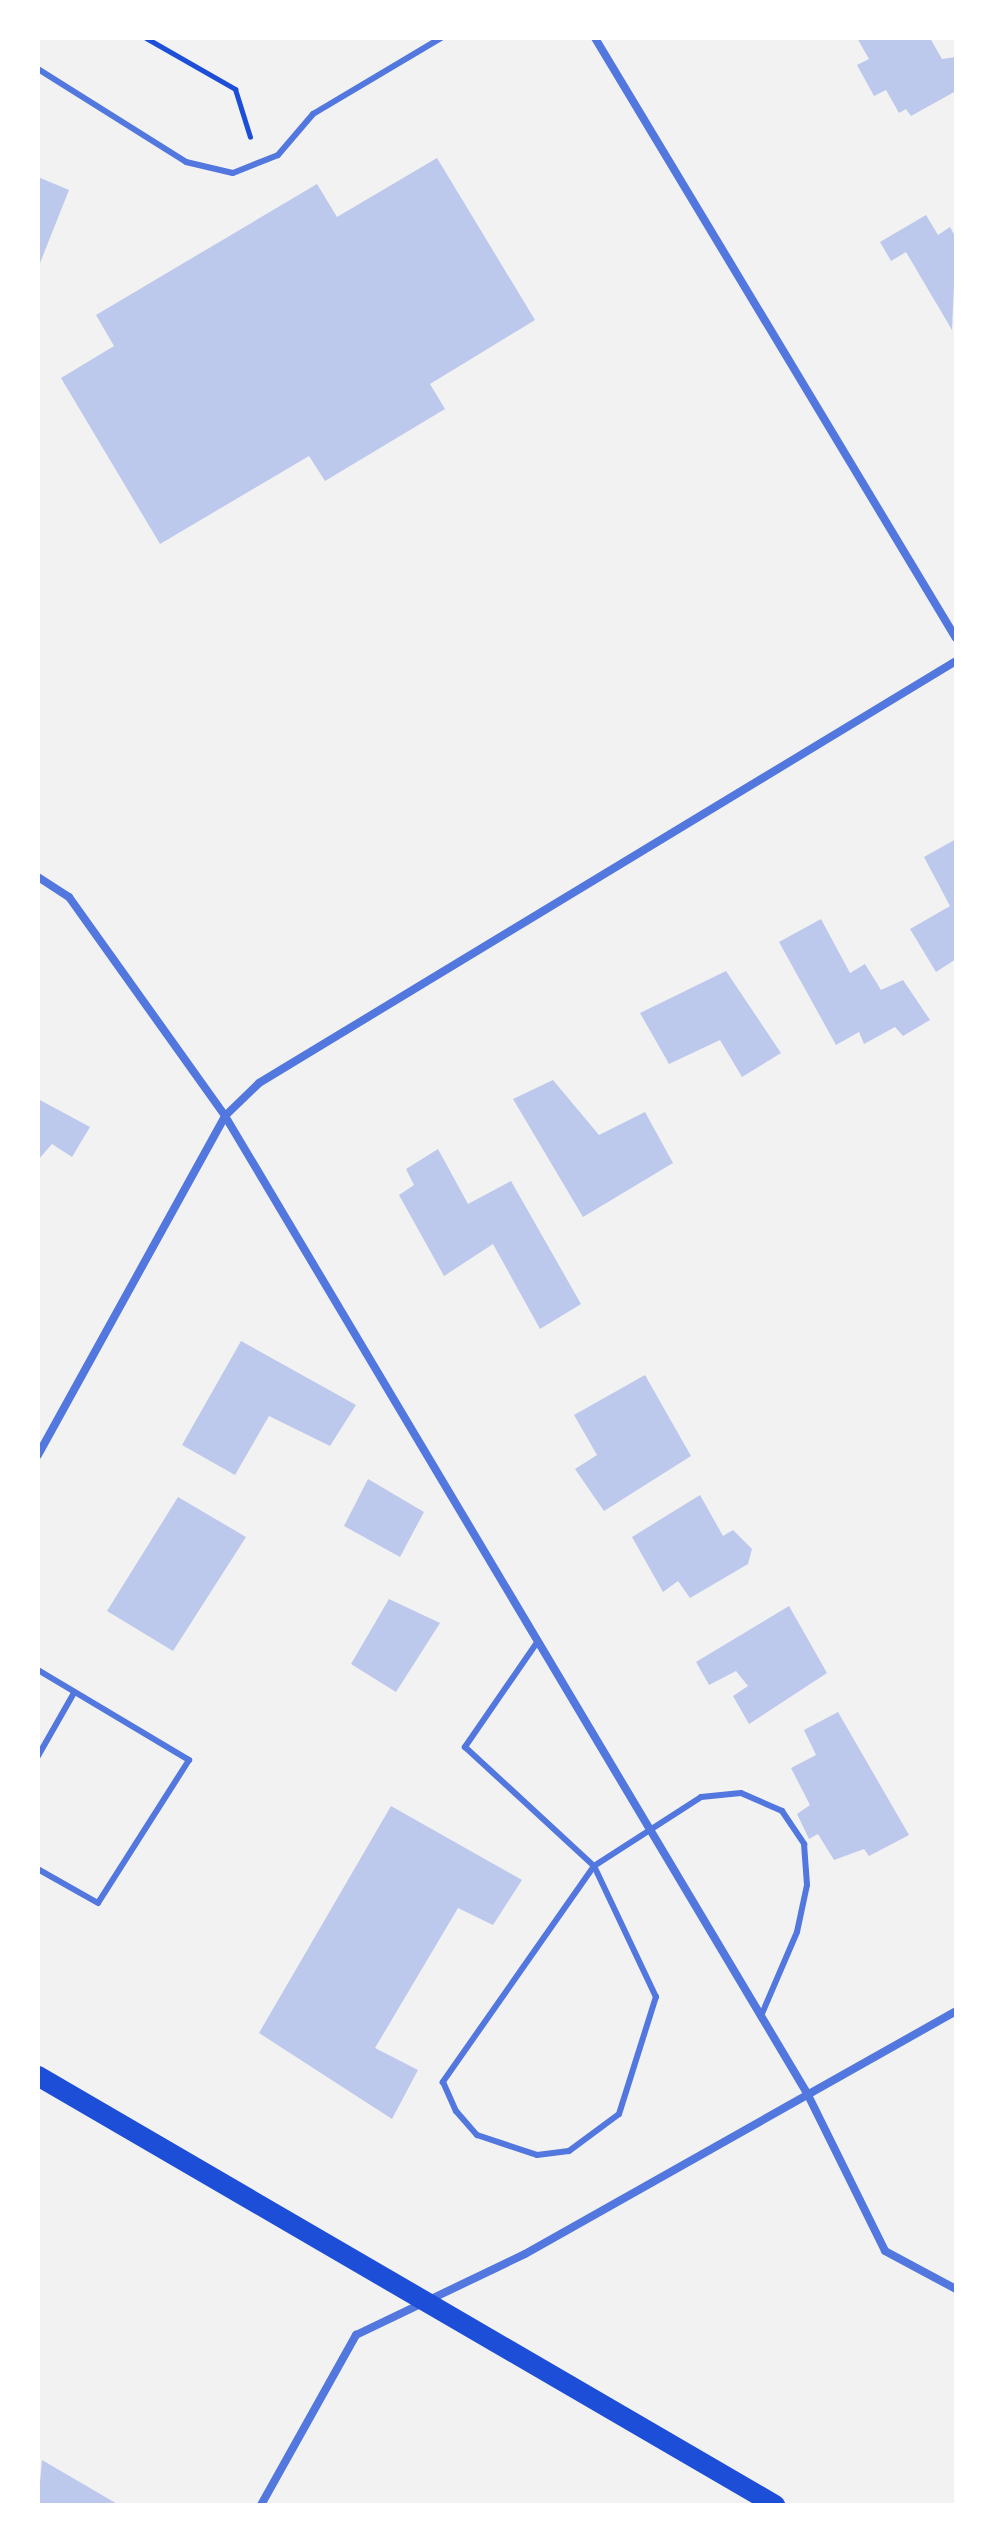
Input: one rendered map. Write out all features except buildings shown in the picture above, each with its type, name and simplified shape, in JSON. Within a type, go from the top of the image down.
[{"type":"main road","points":[[38,2076],[775,2505]]},
{"type":"street","points":[[595,38],[956,638]]},
{"type":"street","points":[[38,1455],[225,1116],[259,1083],[956,661]]},
{"type":"street","points":[[38,877],[69,897],[225,1116],[807,2093],[885,2251],[956,2289]]},
{"type":"street","points":[[261,2505],[356,2335],[430,2302],[956,2011]]},
{"type":"lane","points":[[38,69],[186,162],[233,173],[278,155],[313,114],[441,38]]},
{"type":"lane","points":[[538,1641],[465,1747],[594,1866],[656,1997],[633,2085],[619,2114],[569,2151],[505,2150],[477,2135],[443,2082],[594,1866],[701,1797],[741,1793],[782,1811],[804,1844],[807,1885],[797,1932],[761,2016]]},
{"type":"lane","points":[[38,1670],[189,1760],[98,1903],[38,1869]]},
{"type":"lane","points":[[38,1756],[74,1693]]},
{"type":"path","points":[[146,38],[235,89],[250,137]]}]
